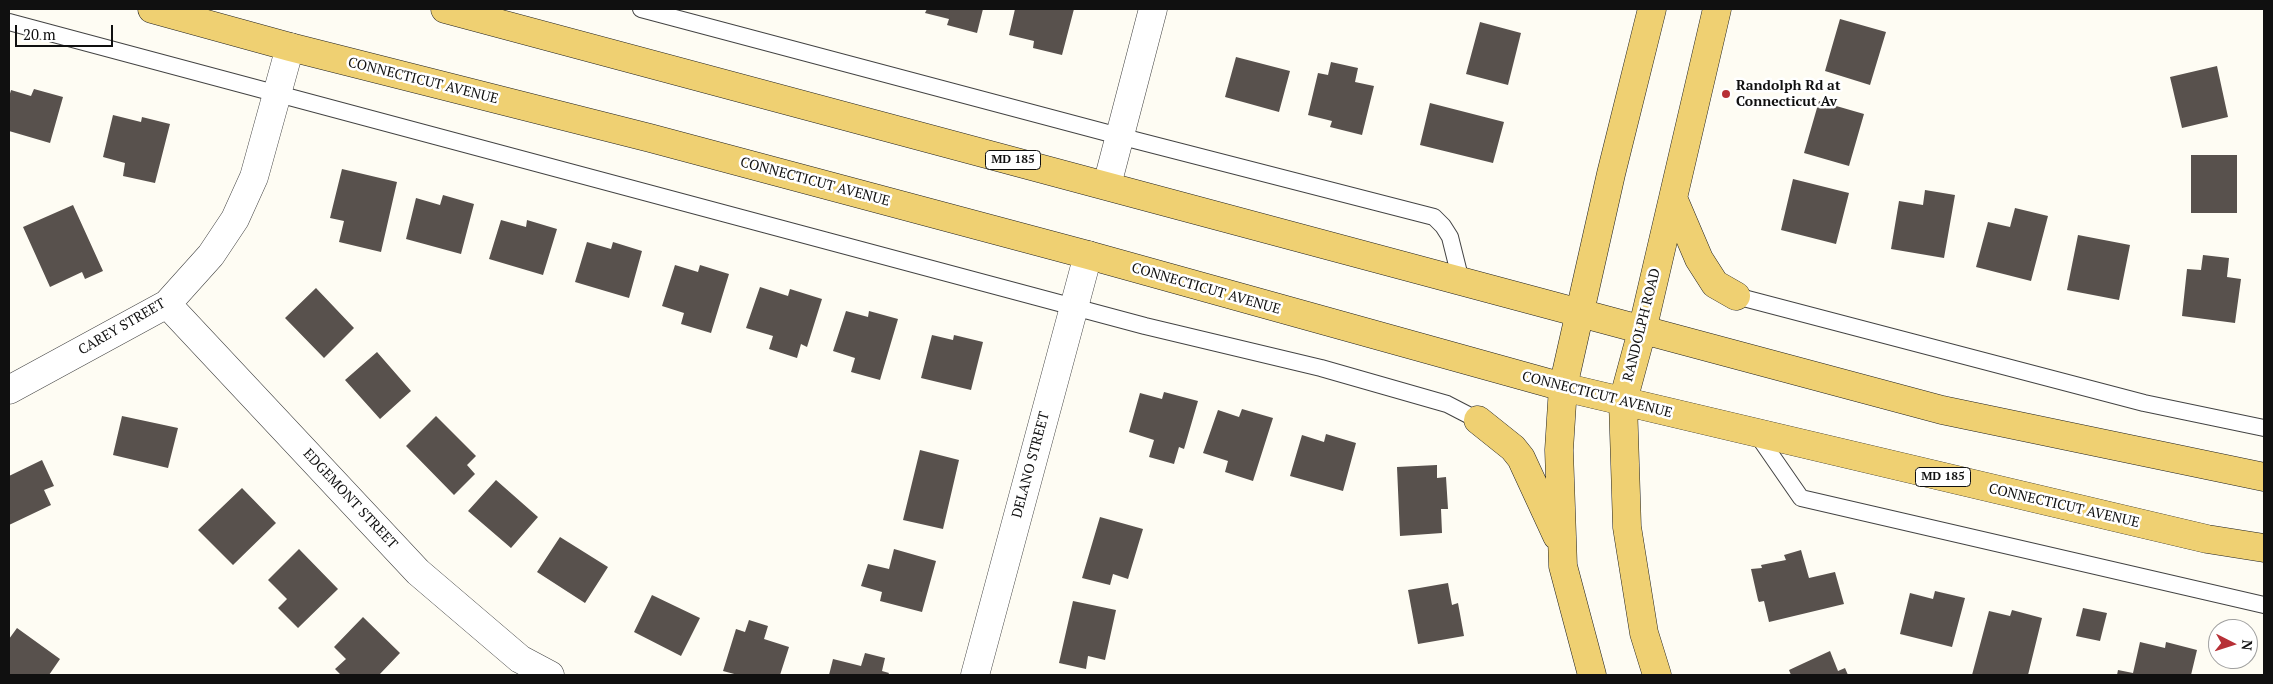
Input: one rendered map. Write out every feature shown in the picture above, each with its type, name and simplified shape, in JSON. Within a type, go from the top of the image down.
[{"type":"main road","name":"CONNECTICUT AVENUE","points":[[152,9],[290,47],[650,138],[1088,255],[1563,387],[2207,539],[2264,548]]},
{"type":"main road","name":"MD 185","points":[[445,9],[1942,410],[2264,477]]},
{"type":"main road","points":[[1592,675],[1563,566],[1559,450],[1563,387],[1581,314],[1610,174],[1652,9]]},
{"type":"main road","name":"RANDOLPH ROAD","points":[[1657,675],[1644,633],[1627,527],[1622,401],[1642,331],[1718,9]]},
{"type":"main road","points":[[1673,198],[1699,259],[1715,284],[1736,296]]},
{"type":"main road","points":[[1478,420],[1513,448],[1521,458],[1562,546]]},
{"type":"street","points":[[1107,185],[1153,9]]},
{"type":"street","name":"CAREY STREET","points":[[9,390],[167,304],[211,255],[235,219],[254,177],[275,95],[290,47]]},
{"type":"street","name":"DELANO STREET","points":[[975,675],[1088,255]]},
{"type":"street","name":"EDGEMONT STREET","points":[[167,304],[418,572],[520,658],[550,675]]},
{"type":"lane","points":[[641,9],[1119,136],[1434,217],[1444,226],[1450,237],[1461,281]]},
{"type":"lane","points":[[9,22],[275,95],[1145,326],[1322,368],[1447,404],[1478,420]]},
{"type":"lane","points":[[1736,296],[2144,403],[2264,428]]},
{"type":"lane","points":[[1756,433],[1801,498],[2264,605]]},
{"type":"building","points":[[927,9],[983,9],[977,33],[947,25],[949,19],[925,13]]},
{"type":"building","points":[[1015,9],[1074,9],[1062,55],[1033,48],[1034,41],[1009,35]]},
{"type":"building","points":[[1840,19],[1886,32],[1870,85],[1825,71]]},
{"type":"building","points":[[1480,22],[1521,33],[1508,85],[1466,74]]},
{"type":"building","points":[[1236,57],[1290,71],[1279,112],[1225,97]]},
{"type":"building","points":[[1331,62],[1358,68],[1355,82],[1374,86],[1362,135],[1330,127],[1332,121],[1308,115],[1318,73],[1328,75]]},
{"type":"building","points":[[2217,66],[2228,117],[2182,128],[2170,77]]},
{"type":"building","points":[[34,89],[63,97],[50,143],[9,131],[9,97],[11,90],[31,96]]},
{"type":"building","points":[[1819,101],[1864,114],[1849,166],[1804,153]]},
{"type":"building","points":[[1430,103],[1504,122],[1493,163],[1420,145]]},
{"type":"building","points":[[113,115],[141,122],[142,117],[170,124],[155,183],[123,176],[125,163],[103,157]]},
{"type":"building","points":[[2191,155],[2237,155],[2237,213],[2191,213]]},
{"type":"building","points":[[342,169],[397,182],[381,252],[339,242],[344,221],[330,218]]},
{"type":"building","points":[[1793,179],[1849,193],[1836,244],[1781,230]]},
{"type":"building","points":[[1925,190],[1955,195],[1944,258],[1891,249],[1899,201],[1923,205]]},
{"type":"building","points":[[443,195],[474,204],[461,254],[406,239],[416,198],[440,205]]},
{"type":"building","points":[[73,205],[103,271],[85,279],[82,272],[50,287],[23,227]]},
{"type":"building","points":[[2015,208],[2048,216],[2031,281],[1976,267],[1988,222],[2010,227]]},
{"type":"building","points":[[501,220],[526,227],[527,220],[557,229],[543,275],[489,259]]},
{"type":"building","points":[[2078,235],[2130,245],[2119,300],[2067,290]]},
{"type":"building","points":[[587,242],[611,249],[613,242],[642,251],[629,298],[575,282]]},
{"type":"building","points":[[2203,255],[2229,258],[2227,277],[2241,279],[2235,323],[2182,316],[2187,269],[2201,270]]},
{"type":"building","points":[[675,265],[698,272],[700,265],[729,274],[711,333],[681,324],[684,313],[662,306]]},
{"type":"building","points":[[760,287],[788,296],[790,289],[822,299],[807,347],[801,344],[797,358],[769,349],[773,336],[746,328]]},
{"type":"building","points":[[316,288],[354,328],[324,358],[285,318]]},
{"type":"building","points":[[846,311],[868,317],[869,311],[898,319],[880,380],[851,372],[855,358],[833,351]]},
{"type":"building","points":[[932,335],[953,340],[954,335],[983,342],[971,390],[921,378]]},
{"type":"building","points":[[377,352],[411,391],[380,419],[345,380]]},
{"type":"building","points":[[1164,392],[1198,401],[1184,449],[1179,447],[1174,464],[1149,457],[1154,440],[1129,432],[1140,393],[1162,399]]},
{"type":"building","points":[[1242,409],[1273,418],[1253,481],[1225,472],[1228,461],[1203,453],[1218,410],[1239,417]]},
{"type":"building","points":[[122,416],[178,428],[168,468],[113,455]]},
{"type":"building","points":[[436,416],[476,456],[467,465],[475,474],[454,495],[406,446]]},
{"type":"building","points":[[1326,434],[1356,443],[1343,491],[1290,476],[1302,435],[1324,442]]},
{"type":"building","points":[[920,450],[959,460],[943,529],[903,520]]},
{"type":"building","points":[[42,460],[54,486],[44,490],[51,505],[9,525],[9,476]]},
{"type":"building","points":[[1437,465],[1437,478],[1446,477],[1448,509],[1441,509],[1442,533],[1400,536],[1397,467]]},
{"type":"building","points":[[496,480],[538,517],[511,548],[468,511]]},
{"type":"building","points":[[242,488],[276,523],[233,565],[198,530]]},
{"type":"building","points":[[1100,517],[1143,529],[1128,579],[1113,574],[1110,585],[1082,578]]},
{"type":"building","points":[[560,537],[608,567],[585,603],[537,572]]},
{"type":"building","points":[[299,549],[338,589],[298,628],[278,608],[287,599],[268,580]]},
{"type":"building","points":[[894,549],[936,561],[922,612],[880,601],[882,592],[861,586],[868,564],[889,569]]},
{"type":"building","points":[[1801,550],[1809,578],[1835,572],[1844,604],[1769,622],[1764,601],[1759,602],[1758,600],[1751,569],[1762,568],[1761,565],[1786,560],[1784,555]]},
{"type":"building","points":[[1448,583],[1452,605],[1458,603],[1464,636],[1418,644],[1408,590]]},
{"type":"building","points":[[1935,591],[1965,598],[1952,647],[1900,634],[1910,593],[1933,599]]},
{"type":"building","points":[[652,595],[700,618],[681,656],[634,632]]},
{"type":"building","points":[[1073,601],[1116,610],[1105,660],[1088,656],[1086,669],[1059,663]]},
{"type":"building","points":[[2083,608],[2107,613],[2100,641],[2076,636]]},
{"type":"building","points":[[2012,610],[2042,618],[2028,675],[1972,675],[1989,611],[2010,616]]},
{"type":"building","points":[[363,617],[400,653],[379,675],[341,675],[335,669],[346,659],[334,647]]},
{"type":"building","points":[[749,620],[768,626],[764,639],[789,647],[780,675],[738,675],[723,671],[736,629],[745,632]]},
{"type":"building","points":[[17,628],[60,659],[49,675],[9,675],[9,639]]},
{"type":"building","points":[[2140,642],[2165,648],[2166,642],[2197,650],[2191,675],[2117,675],[2118,670],[2133,673]]},
{"type":"building","points":[[1830,651],[1838,671],[1845,668],[1848,675],[1791,675],[1789,670]]},
{"type":"building","points":[[865,653],[885,658],[882,671],[889,673],[888,675],[829,675],[833,659],[861,666]]},
{"type":"place","name":"Randolph Rd at Connecticut Av","points":[[1726,94]]}]
